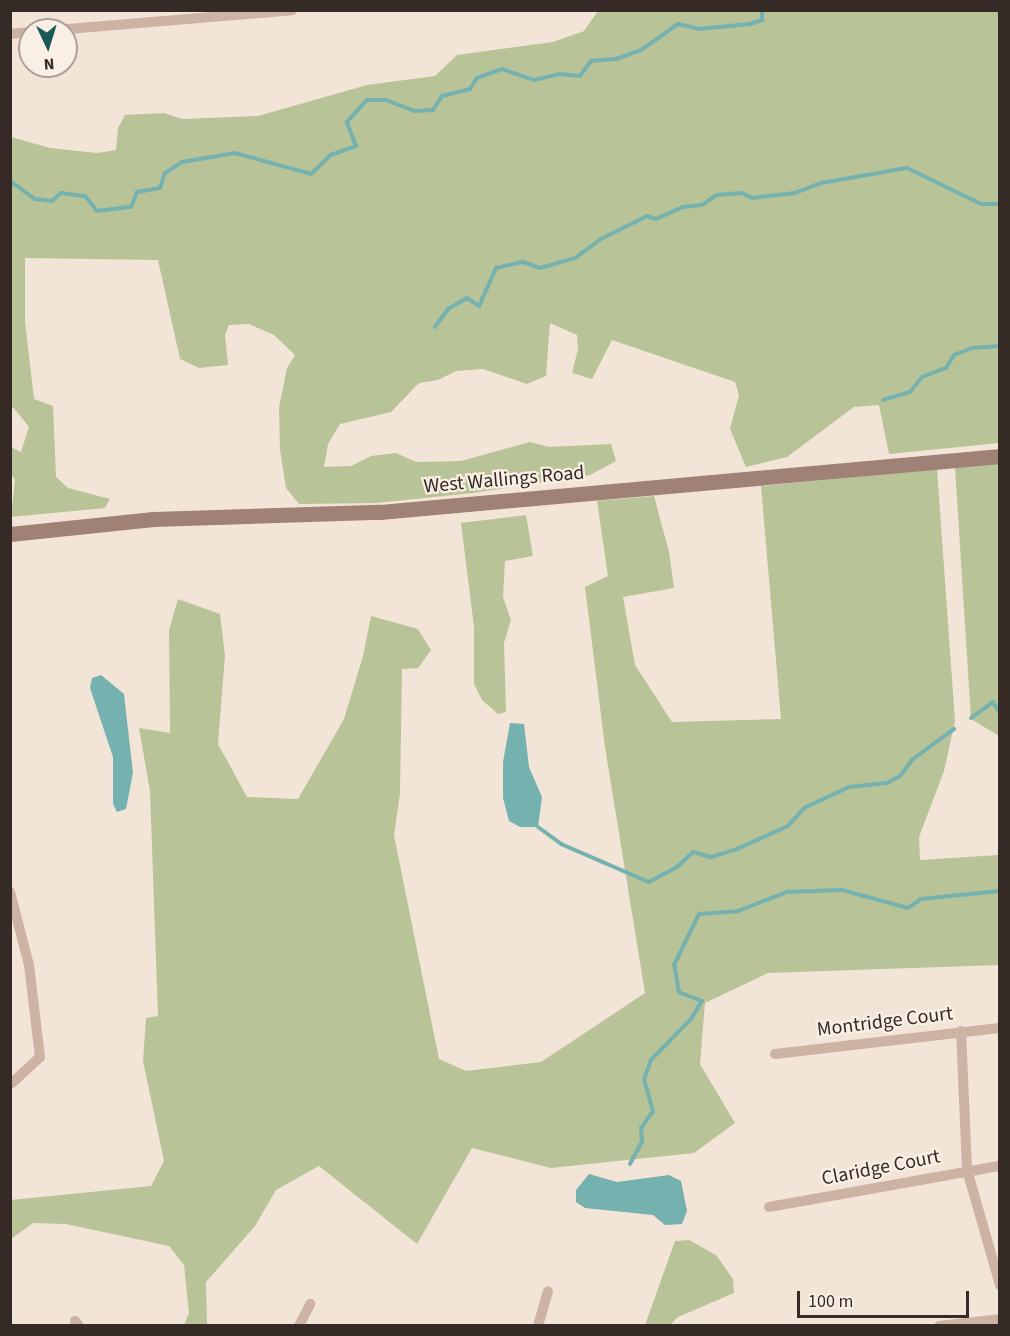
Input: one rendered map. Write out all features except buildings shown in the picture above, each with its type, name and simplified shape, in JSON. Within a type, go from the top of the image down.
[{"type":"street","points":[[78,28],[292,10]]},
{"type":"street","name":"West Wallings Road","points":[[10,534],[153,519],[380,512],[999,456]]},
{"type":"street","points":[[10,892],[29,965],[40,1057],[12,1083]]},
{"type":"street","name":"Montridge Court","points":[[775,1054],[999,1028]]},
{"type":"street","points":[[960,1031],[967,1170],[999,1285]]},
{"type":"street","name":"Claridge Court","points":[[769,1208],[967,1170],[999,1166]]},
{"type":"street","points":[[538,1326],[548,1291]]},
{"type":"street","points":[[299,1326],[310,1305]]},
{"type":"street","points":[[939,1326],[999,1318]]},
{"type":"green space","points":[[598,11],[999,11],[999,443],[889,454],[879,405],[854,407],[787,457],[746,467],[730,429],[739,395],[735,382],[612,340],[592,379],[572,373],[578,349],[577,335],[550,323],[546,376],[527,384],[483,369],[456,371],[438,380],[419,383],[391,412],[340,424],[328,444],[324,467],[351,466],[371,456],[396,453],[416,462],[461,461],[530,442],[549,447],[611,444],[616,461],[590,475],[473,493],[376,503],[299,504],[286,488],[280,450],[279,408],[287,368],[295,355],[274,335],[249,324],[229,325],[225,335],[228,365],[199,368],[180,359],[158,260],[25,258],[25,322],[34,399],[53,406],[56,477],[68,488],[110,499],[105,508],[11,517],[15,480],[11,474],[11,447],[21,452],[29,427],[13,407],[11,409],[11,137],[50,148],[97,153],[116,150],[118,128],[125,115],[164,113],[182,119],[258,116],[367,85],[435,76],[457,55],[553,42],[584,31]]},
{"type":"green space","points":[[999,463],[999,736],[971,719],[955,467]]},
{"type":"green space","points":[[937,469],[955,721],[944,771],[919,837],[920,860],[999,855],[999,965],[768,973],[705,1003],[700,1064],[735,1123],[694,1153],[551,1168],[472,1148],[417,1244],[319,1166],[276,1190],[255,1226],[206,1282],[207,1325],[184,1325],[189,1313],[184,1265],[169,1246],[66,1224],[33,1223],[11,1239],[11,1200],[151,1186],[164,1161],[143,1061],[146,1018],[158,1016],[150,791],[139,728],[170,733],[169,630],[178,599],[220,614],[225,656],[218,744],[247,797],[298,799],[344,719],[363,656],[371,616],[418,629],[431,650],[418,668],[402,669],[400,794],[394,835],[439,1059],[466,1071],[541,1062],[645,993],[605,747],[585,587],[608,576],[597,501],[654,496],[669,552],[674,588],[623,597],[635,665],[672,722],[781,719],[761,486]]},
{"type":"green space","points":[[526,515],[533,556],[505,561],[503,597],[511,620],[504,643],[506,712],[498,714],[482,700],[474,684],[474,627],[461,523]]},
{"type":"green space","points":[[689,1240],[716,1255],[733,1279],[734,1293],[678,1317],[670,1325],[645,1325],[675,1241]]},
{"type":"water","points":[[101,675],[124,694],[133,773],[126,809],[117,812],[113,804],[113,757],[90,688],[92,678]]},
{"type":"water","points":[[510,723],[524,724],[529,767],[542,797],[538,827],[520,827],[509,821],[503,798],[503,762]]},
{"type":"water","points":[[589,1174],[617,1182],[669,1175],[681,1181],[687,1211],[682,1224],[665,1225],[653,1215],[585,1208],[576,1202],[576,1190]]},
{"type":"waterway","points":[[10,181],[35,199],[52,201],[61,193],[85,196],[97,211],[131,207],[137,192],[160,188],[165,173],[182,162],[235,153],[311,174],[331,155],[356,146],[347,122],[367,100],[386,100],[415,111],[433,110],[442,96],[470,89],[477,78],[502,69],[534,80],[559,74],[580,76],[591,61],[616,59],[641,50],[678,24],[699,29],[750,24],[762,20],[762,10]]},
{"type":"waterway","points":[[435,327],[448,309],[467,298],[479,306],[496,268],[523,262],[540,268],[575,258],[601,239],[647,216],[656,219],[683,207],[702,205],[717,195],[741,193],[752,198],[795,193],[821,183],[907,168],[981,204],[1000,204]]},
{"type":"waterway","points":[[883,400],[910,392],[922,377],[946,368],[954,355],[972,348],[1000,346]]},
{"type":"waterway","points":[[971,718],[993,702],[1000,713]]},
{"type":"waterway","points":[[538,827],[561,844],[649,882],[677,867],[693,852],[711,857],[737,849],[788,826],[804,808],[849,787],[887,783],[900,776],[913,759],[954,729]]},
{"type":"waterway","points":[[630,1164],[642,1141],[641,1128],[653,1111],[644,1080],[651,1060],[691,1019],[702,1001],[679,992],[674,965],[699,914],[738,911],[787,892],[842,890],[908,908],[921,899],[1000,891]]}]
